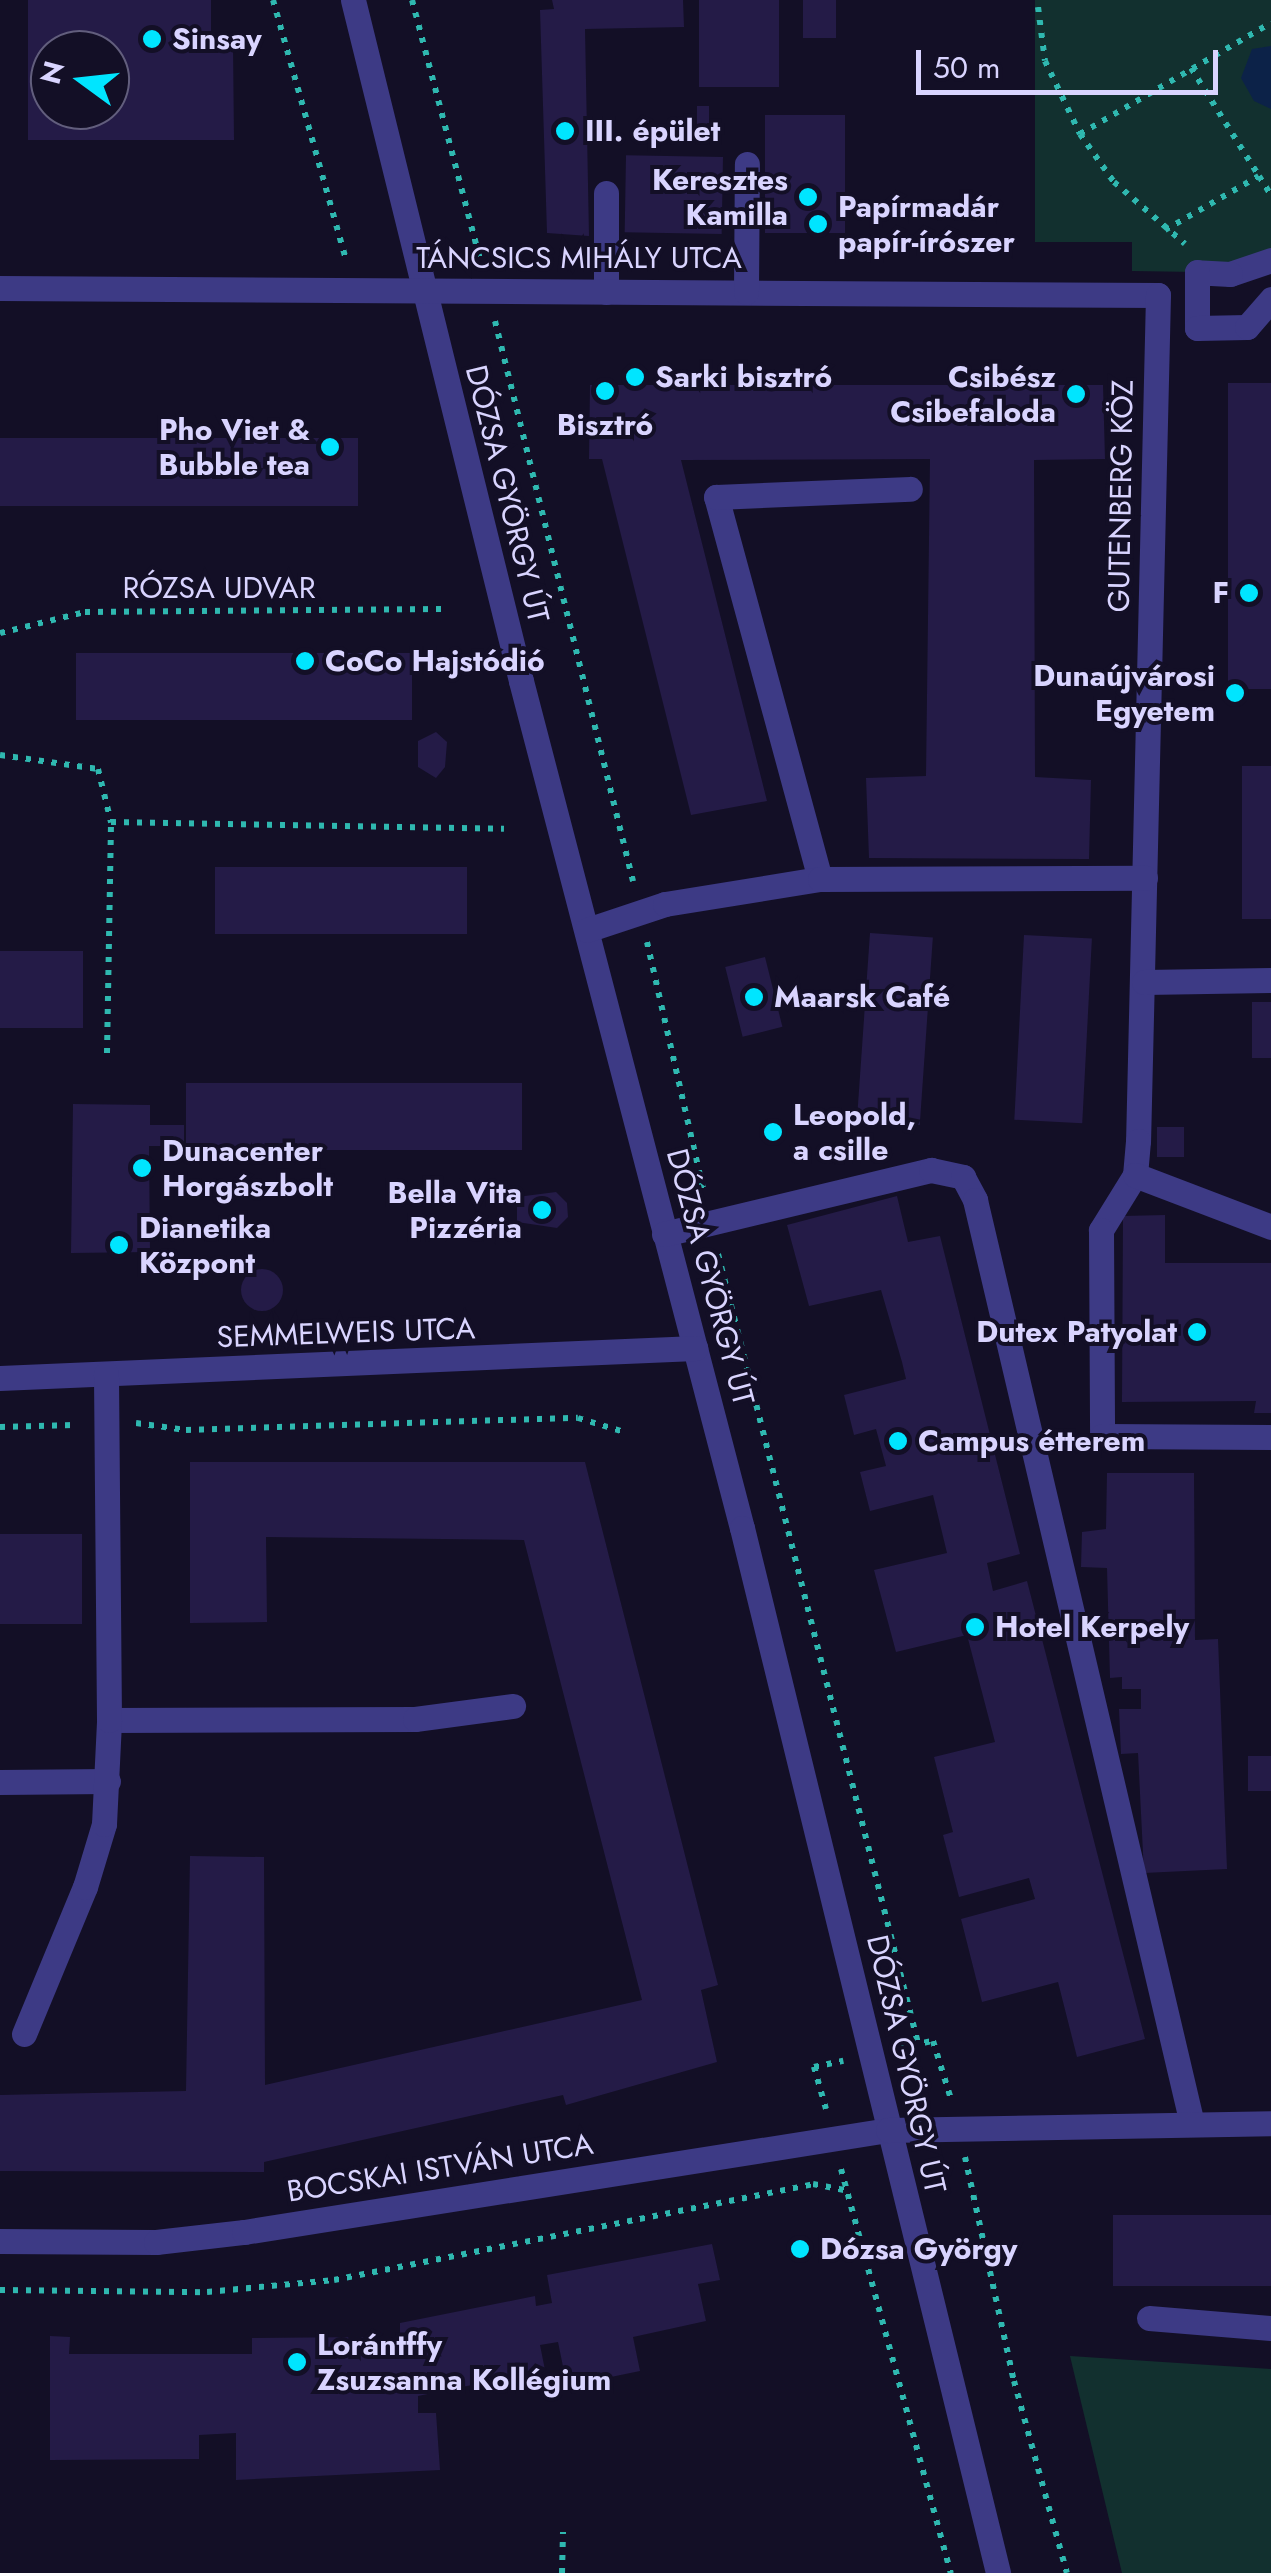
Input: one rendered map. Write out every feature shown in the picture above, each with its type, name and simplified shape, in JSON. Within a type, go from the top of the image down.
[{"type":"street","name":"DÓZSA GYÖRGY ÚT","points":[[353,0],[423,290],[695,1348],[998,2573]]},
{"type":"street","points":[[746,292],[747,164]]},
{"type":"street","points":[[606,193],[606,292]]},
{"type":"street","points":[[1271,260],[1230,274],[1198,272],[1197,328],[1247,328],[1271,299]]},
{"type":"street","name":"TÁNCSICS MIHÁLY UTCA","points":[[0,288],[1158,294]]},
{"type":"street","name":"GUTENBERG KÖZ","points":[[1135,1175],[1144,982],[1158,294]]},
{"type":"street","points":[[820,879],[716,496],[910,489]]},
{"type":"street","points":[[587,930],[640,911],[820,879],[1145,878]]},
{"type":"street","points":[[1144,982],[1271,980]]},
{"type":"street","points":[[664,1234],[931,1170],[964,1177],[975,1200],[1192,2124]]},
{"type":"street","points":[[1271,1227],[1135,1175],[1101,1230],[1102,1436],[1271,1437]]},
{"type":"street","name":"SEMMELWEIS UTCA","points":[[0,1378],[695,1348]]},
{"type":"street","points":[[24,2034],[86,1887],[104,1824],[109,1720],[110,1424],[106,1374]]},
{"type":"street","points":[[109,1720],[415,1720],[512,1706]]},
{"type":"street","points":[[0,1782],[108,1781]]},
{"type":"street","name":"BOCSKAI ISTVÁN UTCA","points":[[0,2241],[156,2242],[260,2230],[888,2130],[1271,2123]]},
{"type":"street","points":[[1148,2318],[1271,2328]]},
{"type":"path","points":[[274,0],[355,290]]},
{"type":"path","points":[[412,0],[488,290],[640,911],[711,1223],[918,2043]]},
{"type":"path","points":[[1038,7],[1045,62],[1080,134],[1114,182],[1165,230],[1230,274]]},
{"type":"path","points":[[1080,134],[1271,23]]},
{"type":"path","points":[[1192,68],[1271,196]]},
{"type":"path","points":[[1165,230],[1260,176]]},
{"type":"path","name":"RÓZSA UDVAR","points":[[0,633],[85,612],[442,609]]},
{"type":"path","points":[[0,755],[98,769],[111,822],[107,1054]]},
{"type":"path","points":[[111,822],[504,828]]},
{"type":"path","points":[[0,1428],[160,1422],[186,1430],[578,1418],[624,1432]]},
{"type":"path","points":[[0,2290],[207,2292],[334,2280],[813,2184],[845,2190],[951,2573]]},
{"type":"path","points":[[972,2185],[1014,2381],[1068,2573]]},
{"type":"path","points":[[562,2573],[563,2532]]},
{"type":"green space","points":[[1035,0],[1271,0],[1271,260],[1197,272],[1132,271],[1132,242],[1035,242]]},
{"type":"green space","points":[[1070,2356],[1271,2369],[1271,2573],[1122,2573]]},
{"type":"water","points":[[1271,46],[1271,109],[1254,101],[1241,78],[1252,49]]},
{"type":"building","points":[[28,0],[211,0],[211,44],[233,44],[234,140],[28,140]]},
{"type":"building","name":"III. épület","points":[[552,0],[683,0],[684,27],[585,29],[589,236],[547,233],[540,10],[554,9]]},
{"type":"building","points":[[699,0],[779,0],[779,87],[699,87]]},
{"type":"building","points":[[803,0],[836,0],[836,38],[803,38]]},
{"type":"building","points":[[697,106],[709,106],[709,132],[697,132]]},
{"type":"building","points":[[765,115],[845,115],[845,233],[765,233]]},
{"type":"building","points":[[626,155],[723,157],[722,234],[625,232]]},
{"type":"building","name":"F","points":[[1228,383],[1271,383],[1271,689],[1228,689]]},
{"type":"building","points":[[590,385],[1103,385],[1105,459],[1034,460],[1035,777],[1091,780],[1089,859],[869,858],[866,778],[926,776],[930,459],[681,460],[767,801],[691,815],[602,459],[589,459]]},
{"type":"building","points":[[0,438],[358,438],[358,506],[0,506]]},
{"type":"building","points":[[76,653],[412,653],[412,720],[76,720]]},
{"type":"building","points":[[436,732],[447,742],[445,767],[436,778],[418,767],[418,741]]},
{"type":"building","points":[[1242,766],[1271,766],[1271,919],[1242,919]]},
{"type":"building","points":[[215,867],[467,867],[467,934],[215,934]]},
{"type":"building","points":[[870,933],[933,937],[920,1125],[857,1121]]},
{"type":"building","points":[[1024,935],[1092,939],[1082,1123],[1014,1120]]},
{"type":"building","points":[[0,951],[83,951],[83,1028],[0,1028]]},
{"type":"building","name":"Maarsk Café","points":[[765,957],[782,1027],[743,1037],[725,967]]},
{"type":"building","points":[[1252,1002],[1271,1002],[1271,1058],[1252,1058]]},
{"type":"building","points":[[186,1083],[522,1083],[522,1150],[186,1150]]},
{"type":"building","points":[[73,1104],[150,1105],[150,1125],[184,1125],[184,1146],[149,1146],[150,1252],[71,1253]]},
{"type":"building","points":[[1157,1127],[1184,1127],[1184,1157],[1157,1157]]},
{"type":"building","name":"Bella Vita Pizzéria","points":[[556,1192],[567,1203],[568,1217],[557,1228],[517,1222],[517,1197]]},
{"type":"building","points":[[897,1196],[908,1242],[940,1236],[1020,1554],[987,1563],[993,1591],[1027,1581],[1145,2039],[1077,2057],[1058,1982],[982,2002],[961,1919],[1035,1899],[1029,1878],[959,1897],[943,1835],[953,1832],[934,1757],[995,1742],[967,1635],[896,1652],[874,1570],[947,1553],[933,1495],[870,1511],[860,1472],[886,1466],[876,1429],[854,1435],[844,1395],[906,1379],[902,1362],[881,1290],[809,1306],[787,1225]]},
{"type":"building","name":"Dutex Patyolat","points":[[1165,1215],[1165,1263],[1271,1263],[1271,1413],[1254,1413],[1256,1401],[1122,1402],[1123,1216]]},
{"type":"building","points":[[262,1269],[277,1275],[283,1290],[277,1305],[262,1311],[247,1305],[241,1290],[247,1275]]},
{"type":"building","points":[[190,1462],[585,1462],[718,1985],[701,1990],[717,2062],[566,2105],[563,2095],[264,2162],[264,2172],[0,2171],[0,2095],[186,2091],[190,1856],[264,1857],[265,2085],[642,2000],[524,1540],[266,1537],[267,1622],[190,1623]]},
{"type":"building","points":[[1107,1473],[1194,1473],[1195,1640],[1218,1639],[1227,1869],[1144,1873],[1138,1753],[1121,1754],[1119,1709],[1141,1709],[1141,1689],[1122,1689],[1122,1677],[1110,1678],[1107,1568],[1081,1567],[1082,1532],[1106,1529]]},
{"type":"building","points":[[0,1534],[82,1534],[82,1624],[0,1624]]},
{"type":"building","points":[[1248,1756],[1271,1756],[1271,1791],[1248,1791]]},
{"type":"building","points":[[1113,2215],[1271,2215],[1271,2286],[1113,2286]]},
{"type":"building","name":"Lorántffy Zsuzsanna Kollégium","points":[[712,2244],[720,2280],[698,2284],[706,2321],[633,2337],[640,2371],[567,2386],[558,2342],[540,2345],[545,2370],[418,2396],[418,2413],[436,2413],[440,2470],[236,2480],[236,2433],[199,2435],[199,2459],[50,2460],[50,2336],[70,2337],[69,2354],[252,2354],[252,2338],[366,2337],[366,2347],[400,2347],[400,2323],[535,2296],[536,2306],[552,2303],[547,2275]]},
{"type":"place","name":"Sinsay","points":[[152,39]]},
{"type":"place","name":"III. épület","points":[[565,131]]},
{"type":"place","name":"Keresztes Kamilla","points":[[808,197]]},
{"type":"place","name":"Papírmadár papír-írószer","points":[[818,224]]},
{"type":"place","name":"Sarki bisztró","points":[[635,377]]},
{"type":"place","name":"Bisztró","points":[[605,391]]},
{"type":"place","name":"Csibész Csibefaloda","points":[[1076,394]]},
{"type":"place","name":"Pho Viet & Bubble tea","points":[[330,447]]},
{"type":"place","name":"F","points":[[1249,593]]},
{"type":"place","name":"CoCo Hajstódió","points":[[305,661]]},
{"type":"place","name":"Dunaújvárosi Egyetem","points":[[1235,693]]},
{"type":"place","name":"Maarsk Café","points":[[754,997]]},
{"type":"place","name":"Leopold, a csille","points":[[773,1132]]},
{"type":"place","name":"Dunacenter Horgászbolt","points":[[142,1168]]},
{"type":"place","name":"Bella Vita Pizzéria","points":[[542,1210]]},
{"type":"place","name":"Dianetika Központ","points":[[119,1245]]},
{"type":"place","name":"Dutex Patyolat","points":[[1197,1332]]},
{"type":"place","name":"Campus étterem","points":[[898,1441]]},
{"type":"place","name":"Hotel Kerpely","points":[[975,1627]]},
{"type":"place","name":"Dózsa György","points":[[800,2249]]},
{"type":"place","name":"Lorántffy Zsuzsanna Kollégium","points":[[297,2362]]}]
